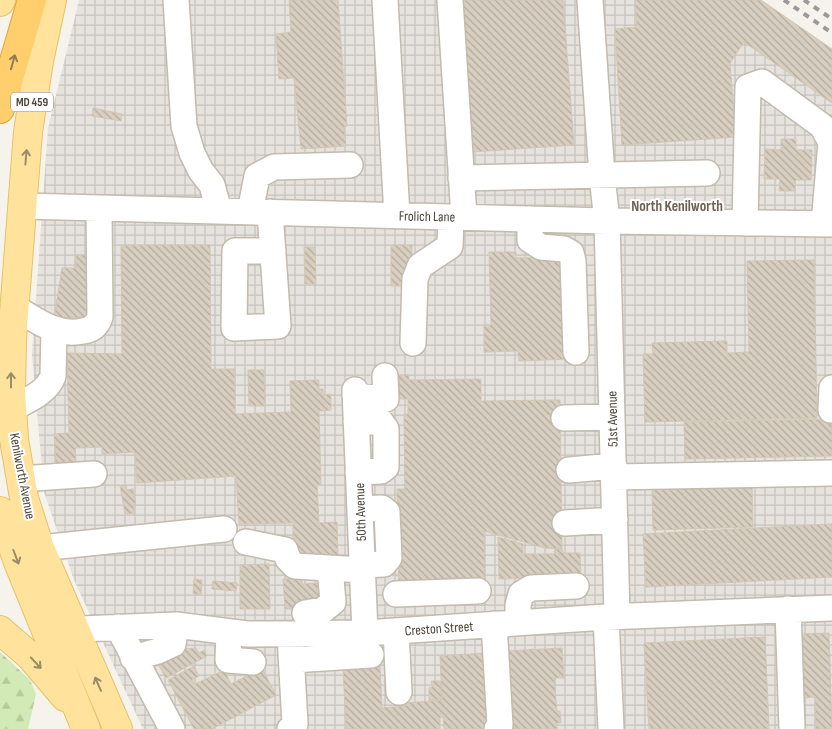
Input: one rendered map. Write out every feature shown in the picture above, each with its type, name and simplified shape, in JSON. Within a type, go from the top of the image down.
[{"type":"highway","points":[[0,109],[32,0]]},
{"type":"main road","name":"Kenilworth Avenue","points":[[52,0],[34,85],[28,132],[11,363],[14,439],[20,479],[40,548],[118,729]]},
{"type":"main road","name":"Kenilworth Avenue","points":[[0,258],[7,237],[22,206]]},
{"type":"main road","name":"Kenilworth Avenue","points":[[0,511],[20,568],[86,729]]},
{"type":"main road","points":[[0,620],[26,628],[47,631]]},
{"type":"main road","points":[[0,630],[30,656],[47,675],[65,697],[86,729]]},
{"type":"street","points":[[176,0],[184,126],[192,153],[201,171],[212,185],[219,211]]},
{"type":"street","points":[[385,0],[397,216]]},
{"type":"street","points":[[412,343],[415,280],[420,266],[450,246],[458,217],[461,178],[450,0]]},
{"type":"street","name":"51st Avenue","points":[[590,0],[602,176],[607,221],[609,280],[615,520],[610,729]]},
{"type":"street","points":[[745,223],[748,88],[762,82],[822,126],[832,143],[828,224]]},
{"type":"street","points":[[272,251],[260,212],[257,176],[274,167],[350,165]]},
{"type":"street","points":[[461,178],[707,173]]},
{"type":"street","name":"Frolich Lane","points":[[22,206],[607,221],[828,224]]},
{"type":"street","points":[[14,307],[54,330],[64,332],[81,332],[92,328],[98,322],[100,317],[99,208]]},
{"type":"street","points":[[530,219],[530,240],[541,247],[564,249],[571,253],[576,341],[610,328]]},
{"type":"street","points":[[574,281],[609,280]]},
{"type":"street","points":[[12,409],[41,392],[51,382],[53,376],[54,330]]},
{"type":"street","name":"50th Avenue","points":[[368,644],[362,568],[355,393],[386,399],[385,376]]},
{"type":"street","points":[[832,379],[832,395]]},
{"type":"street","points":[[564,418],[612,417]]},
{"type":"street","points":[[569,470],[614,472],[832,472]]},
{"type":"street","points":[[20,479],[94,474]]},
{"type":"street","points":[[565,523],[615,520]]},
{"type":"street","points":[[40,548],[224,528]]},
{"type":"street","points":[[246,542],[285,550],[288,559],[295,566],[362,568]]},
{"type":"street","points":[[305,613],[323,610],[333,602],[330,568]]},
{"type":"street","points":[[497,729],[500,725],[506,624],[518,606],[521,594],[531,588],[576,586]]},
{"type":"street","points":[[396,594],[466,592],[455,627]]},
{"type":"street","name":"Creston Street","points":[[47,631],[176,625],[247,634],[290,635],[368,644],[396,631],[612,617],[832,608]]},
{"type":"street","points":[[788,609],[792,729]]},
{"type":"street","points":[[133,658],[158,651],[173,644],[176,625]]},
{"type":"street","points":[[118,627],[168,728]]},
{"type":"street","points":[[396,631],[398,692]]},
{"type":"street","points":[[229,632],[228,660],[253,662]]},
{"type":"street","points":[[290,635],[297,727]]},
{"type":"street","points":[[292,660],[368,644]]},
{"type":"shaded area","points":[[79,0],[757,0],[832,51],[832,729],[143,729],[74,580],[44,492],[32,354],[48,128]]},
{"type":"green space","points":[[0,652],[30,680],[36,694],[28,729],[0,729]]},
{"type":"building","points":[[289,0],[338,0],[347,126],[344,127],[346,146],[301,149],[294,78],[279,79],[276,34],[291,32]]},
{"type":"building","points":[[461,0],[563,0],[574,145],[472,152]]},
{"type":"building","points":[[635,0],[761,0],[832,49],[832,103],[744,42],[730,63],[736,137],[622,145],[615,29],[637,27]]},
{"type":"building","points":[[93,108],[122,114],[121,121],[92,116]]},
{"type":"building","points":[[781,139],[796,139],[796,150],[812,150],[811,180],[795,180],[795,191],[779,191],[780,179],[764,179],[765,149],[781,150]]},
{"type":"building","points":[[121,245],[210,245],[211,369],[235,369],[235,414],[291,412],[290,381],[319,380],[319,389],[323,389],[323,395],[331,394],[331,410],[319,411],[321,485],[317,484],[319,523],[337,522],[338,559],[293,560],[293,523],[239,524],[236,476],[137,483],[135,452],[102,454],[102,447],[75,448],[76,463],[56,465],[54,434],[69,433],[67,353],[122,354]]},
{"type":"building","points":[[391,245],[412,245],[412,286],[391,286]]},
{"type":"building","points":[[304,247],[315,247],[316,284],[305,284]]},
{"type":"building","points":[[489,252],[516,252],[516,258],[568,257],[570,359],[519,361],[518,351],[484,352],[484,325],[491,325]]},
{"type":"building","points":[[76,255],[88,255],[88,318],[54,318],[62,268],[76,268]]},
{"type":"building","points":[[814,260],[817,418],[645,422],[643,354],[653,354],[652,343],[727,341],[727,353],[749,352],[747,261]]},
{"type":"building","points":[[248,370],[264,370],[265,406],[249,406]]},
{"type":"building","points":[[392,375],[409,375],[409,380],[481,379],[481,401],[560,400],[562,549],[545,548],[484,531],[485,586],[399,588],[397,489],[405,489],[404,414],[408,414],[408,399],[392,399]]},
{"type":"building","points":[[832,419],[832,456],[685,459],[684,422]]},
{"type":"building","points":[[126,485],[127,490],[133,489],[136,505],[133,505],[135,513],[125,514],[120,486]]},
{"type":"building","points":[[752,485],[753,527],[653,530],[652,487]]},
{"type":"building","points":[[832,524],[832,577],[646,587],[643,534]]},
{"type":"building","points":[[498,537],[523,544],[523,554],[555,554],[555,549],[562,549],[563,553],[580,553],[581,577],[499,579]]},
{"type":"building","points":[[269,564],[270,609],[240,609],[240,565]]},
{"type":"building","points":[[194,579],[202,580],[201,595],[193,594]]},
{"type":"building","points":[[283,579],[302,579],[302,584],[324,583],[325,601],[303,609],[285,609]]},
{"type":"building","points":[[213,581],[237,583],[236,591],[212,589]]},
{"type":"building","points":[[829,633],[832,729],[816,729],[815,697],[804,698],[802,634]]},
{"type":"building","points":[[765,637],[769,729],[649,729],[644,643]]},
{"type":"building","points":[[196,648],[199,653],[204,650],[207,656],[166,678],[157,662],[181,649]]},
{"type":"building","points":[[562,648],[564,678],[554,678],[557,711],[560,711],[561,723],[557,723],[557,729],[512,729],[506,651]]},
{"type":"building","points":[[486,653],[490,712],[486,712],[487,729],[444,729],[443,717],[440,718],[440,729],[346,729],[343,668],[380,666],[382,708],[406,706],[406,703],[442,700],[440,656]]},
{"type":"building","points":[[194,666],[199,676],[192,680],[195,684],[224,670],[231,684],[262,668],[276,695],[212,729],[194,729],[168,680]]},
{"type":"building","points":[[431,681],[441,681],[442,700],[429,700],[429,688],[432,687]]},
{"type":"railway","points":[[784,0],[832,33]]},
{"type":"railway","points":[[804,0],[832,19]]},
{"type":"district","name":"North Kenilworth","points":[[677,206]]}]
